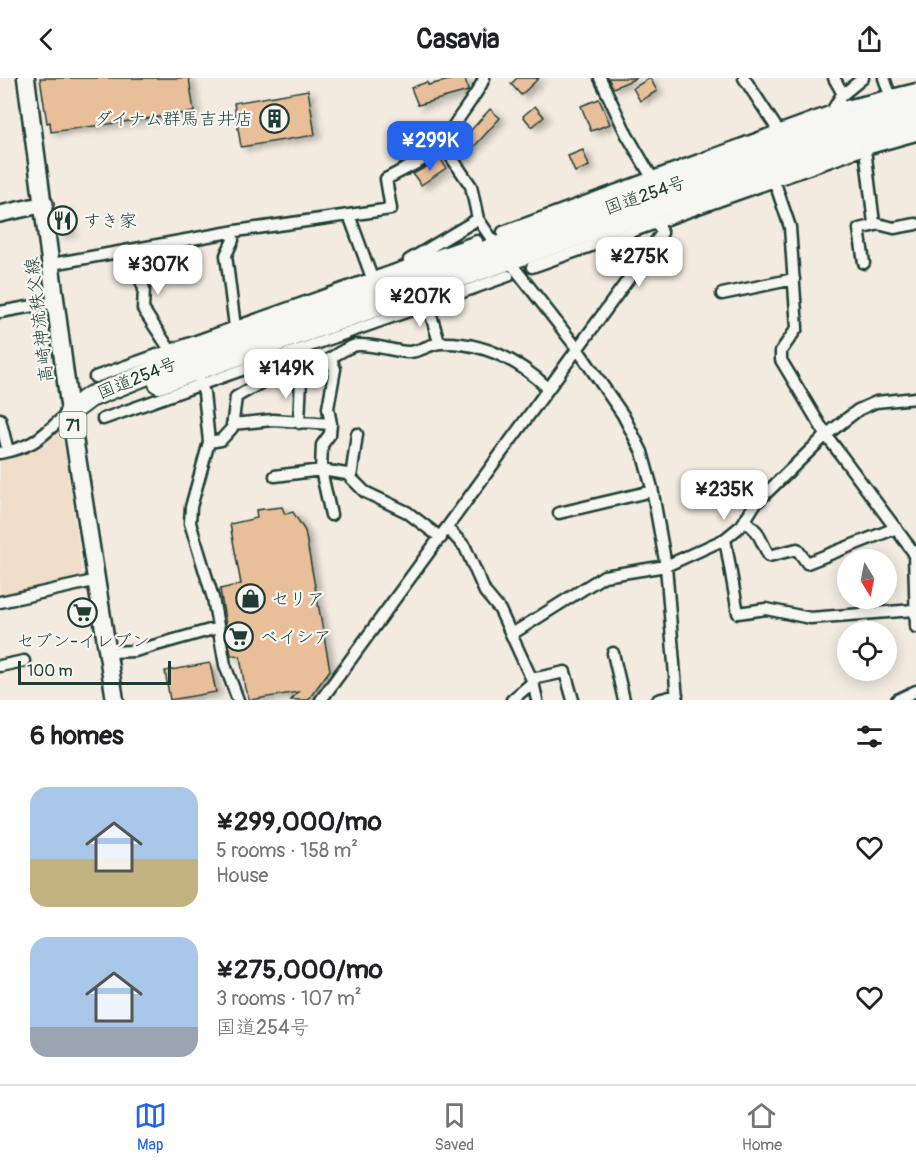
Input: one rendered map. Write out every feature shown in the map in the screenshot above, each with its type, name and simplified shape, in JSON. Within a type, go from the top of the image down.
[{"type":"highway","name":"国道254号","points":[[70,412],[93,408],[197,376],[448,283],[579,218],[850,120],[916,103]]},
{"type":"highway","name":"国道254号","points":[[70,412],[90,397],[168,358],[397,283],[626,220],[881,130],[916,121]]},
{"type":"highway","points":[[579,218],[593,197]]},
{"type":"main road","name":"高崎神流秩父線","points":[[26,78],[45,204],[70,412],[115,700]]},
{"type":"street","points":[[484,78],[478,94],[447,138],[445,148],[471,186],[478,219],[576,347],[634,432],[652,491],[666,567],[677,698],[658,700]]},
{"type":"street","points":[[600,78],[627,135],[651,176]]},
{"type":"street","points":[[744,78],[778,130]]},
{"type":"street","points":[[834,78],[843,98]]},
{"type":"street","points":[[103,419],[197,376],[425,306],[593,197],[832,111],[863,78]]},
{"type":"street","points":[[884,78],[890,95]]},
{"type":"street","points":[[843,98],[890,95],[916,89]]},
{"type":"street","points":[[862,150],[881,130]]},
{"type":"street","points":[[532,267],[658,224],[774,180],[862,150],[916,135]]},
{"type":"street","points":[[52,264],[232,232],[391,209],[386,178],[445,148]]},
{"type":"street","points":[[862,150],[876,225]]},
{"type":"street","points":[[774,180],[789,227],[797,328],[781,351],[781,360],[826,435],[915,553],[916,627]]},
{"type":"street","points":[[0,214],[45,204]]},
{"type":"street","points":[[349,215],[370,279]]},
{"type":"street","points":[[411,265],[408,260],[478,219]]},
{"type":"street","points":[[626,220],[658,224]]},
{"type":"street","points":[[321,700],[444,533],[576,347],[662,233],[658,224]]},
{"type":"street","points":[[864,263],[859,229],[876,225],[894,228],[916,224]]},
{"type":"street","points":[[232,232],[233,240],[226,255],[235,327]]},
{"type":"street","points":[[95,377],[168,358],[183,345],[477,241]]},
{"type":"street","points":[[130,250],[144,289],[143,309],[168,358]]},
{"type":"street","points":[[370,279],[397,283]]},
{"type":"street","points":[[722,294],[794,279]]},
{"type":"street","points":[[425,306],[448,283]]},
{"type":"street","points":[[0,312],[56,302]]},
{"type":"street","points":[[425,306],[439,342]]},
{"type":"street","points":[[209,442],[221,440],[232,428],[236,397],[271,377],[284,380],[301,378],[354,345],[410,352],[439,342],[483,347],[528,370],[548,388]]},
{"type":"street","points":[[168,358],[183,345]]},
{"type":"street","points":[[331,359],[335,369],[328,408],[331,424],[330,434],[322,445],[321,470],[331,515]]},
{"type":"street","points":[[197,376],[209,442],[191,507],[190,523],[206,569],[225,665],[238,700]]},
{"type":"street","points":[[299,423],[301,378]]},
{"type":"street","points":[[512,634],[604,576],[666,567],[725,539],[745,520],[755,504],[826,435],[858,410],[876,402],[916,398]]},
{"type":"street","points":[[0,419],[4,452],[43,438],[70,412]]},
{"type":"street","points":[[232,423],[273,420],[331,424]]},
{"type":"street","points":[[351,478],[357,434]]},
{"type":"street","points":[[275,476],[321,470],[347,474],[365,492],[407,512],[465,547],[485,592],[500,610],[512,634],[533,681],[537,700]]},
{"type":"street","points":[[559,513],[652,491]]},
{"type":"street","points":[[745,520],[757,532],[769,556],[797,549],[807,563],[896,528]]},
{"type":"street","points":[[725,539],[738,613],[766,609],[810,618],[914,610]]},
{"type":"street","points":[[0,602],[98,580]]},
{"type":"street","points":[[109,652],[135,651],[217,628]]},
{"type":"street","points":[[613,653],[624,700]]},
{"type":"street","points":[[0,666],[24,661]]},
{"type":"street","points":[[512,700],[533,681],[565,672],[573,700]]},
{"type":"street","points":[[897,700],[916,691]]},
{"type":"shaded area","points":[[61,426],[83,577],[0,595],[0,458],[38,446]]},
{"type":"building","points":[[40,78],[189,78],[194,112],[51,132],[50,122],[47,123]]},
{"type":"building","points":[[465,78],[468,91],[418,105],[411,88],[427,82],[428,85]]},
{"type":"building","points":[[517,78],[539,78],[521,95],[511,84]]},
{"type":"building","points":[[608,78],[637,78],[613,88]]},
{"type":"building","points":[[650,78],[657,91],[640,101],[633,88]]},
{"type":"building","name":"ダイナム群馬吉井店","points":[[308,90],[315,135],[241,147],[234,103]]},
{"type":"building","points":[[599,99],[610,124],[591,131],[581,106]]},
{"type":"building","points":[[535,106],[544,117],[532,127],[523,116]]},
{"type":"building","points":[[490,109],[500,118],[462,160],[454,149]]},
{"type":"building","points":[[583,150],[589,166],[575,172],[568,156]]},
{"type":"building","points":[[441,159],[446,168],[421,185],[413,174]]},
{"type":"building","name":"すき家","points":[[66,208],[70,232],[58,234],[54,210]]},
{"type":"building","points":[[282,507],[285,514],[293,512],[305,531],[330,670],[308,700],[291,700],[298,692],[250,700],[245,689],[240,656],[231,655],[220,589],[241,584],[230,524],[257,518],[256,510]]},
{"type":"building","points":[[210,663],[216,692],[170,700],[165,671]]},
{"type":"place","name":"ダイナム群馬吉井店","points":[[274,119]]},
{"type":"place","name":"すき家","points":[[62,221]]},
{"type":"place","name":"セリア","points":[[250,599]]},
{"type":"place","name":"セブン-イレブン","points":[[83,612]]},
{"type":"place","name":"ベイシア","points":[[239,637]]}]
